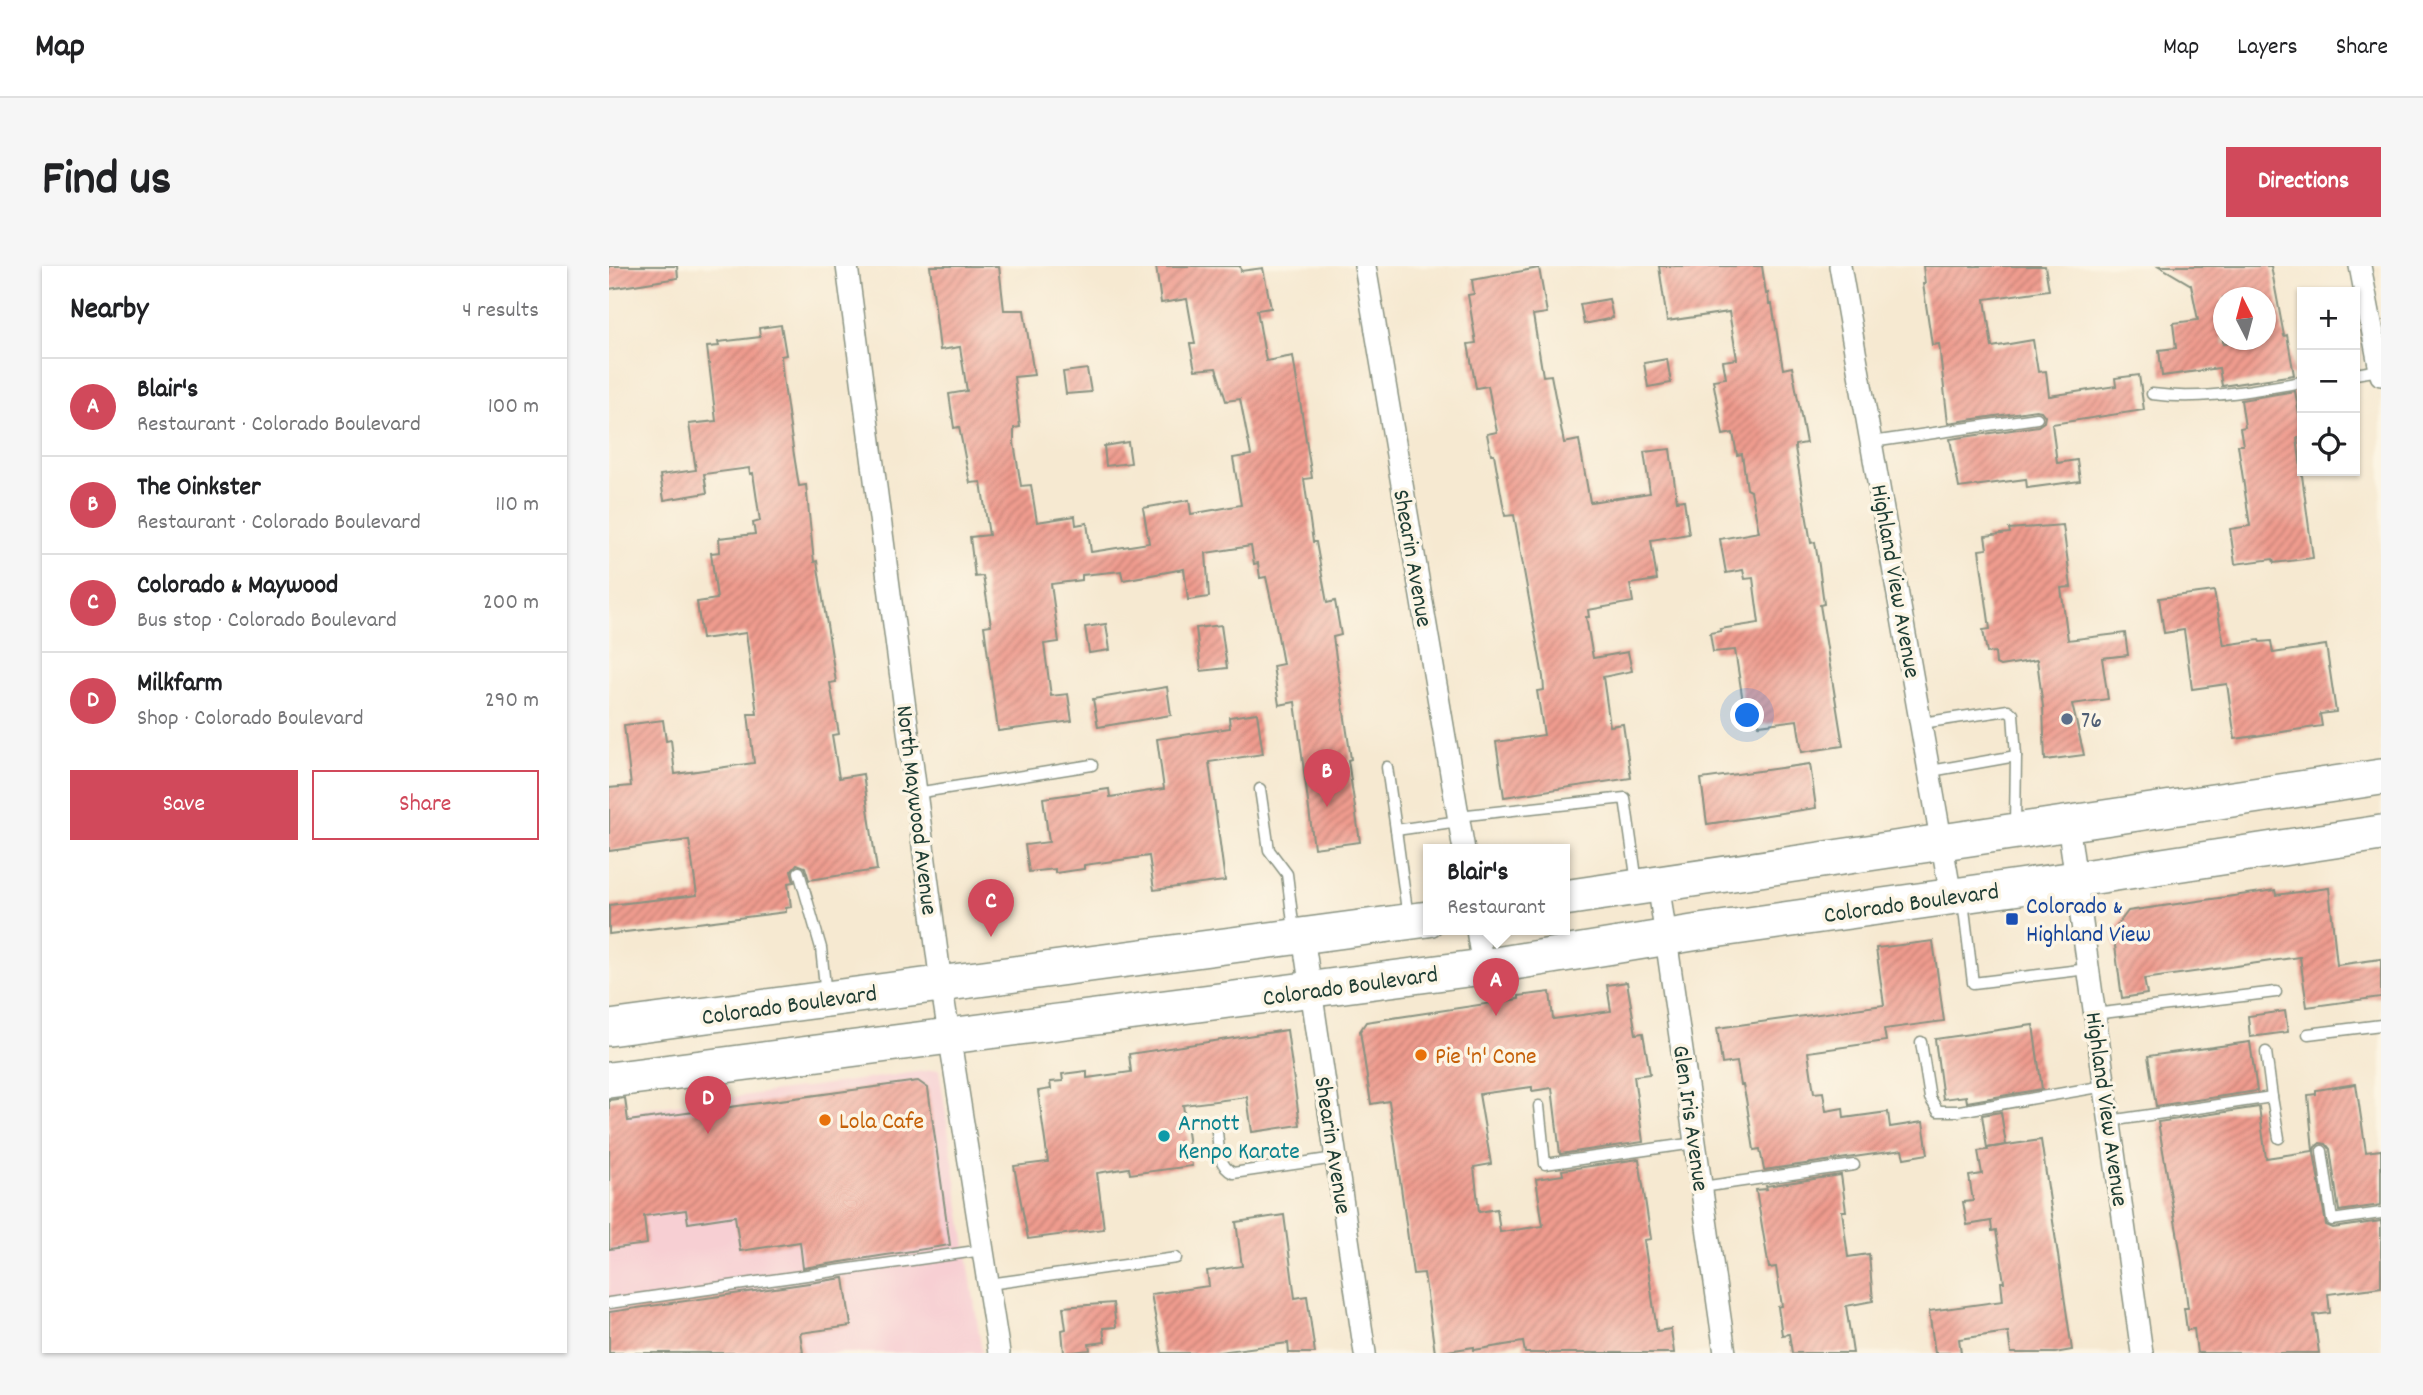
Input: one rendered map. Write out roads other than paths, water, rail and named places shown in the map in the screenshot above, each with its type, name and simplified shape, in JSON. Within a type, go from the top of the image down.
[{"type":"main road","points":[[1570,897],[2381,777]]},
{"type":"main road","name":"Colorado Boulevard","points":[[609,1080],[1483,967],[1666,937],[2381,833]]},
{"type":"main road","name":"Colorado Boulevard","points":[[609,1028],[1418,920]]},
{"type":"street","name":"North Maywood Avenue","points":[[847,266],[941,983],[999,1353]]},
{"type":"street","name":"Shearin Avenue","points":[[1365,266],[1463,844]]},
{"type":"street","name":"Highland View Avenue","points":[[1840,266],[1943,842],[1957,896]]},
{"type":"street","points":[[2360,266],[2381,373]]},
{"type":"street","name":"Highland View Avenue","points":[[2068,823],[2142,1353]]},
{"type":"street","name":"Glen Iris Avenue","points":[[1648,884],[1666,937],[1725,1353]]},
{"type":"street","points":[[1478,935],[1483,967]]},
{"type":"street","name":"Shearin Avenue","points":[[1299,937],[1311,990],[1365,1353]]},
{"type":"lane","points":[[2360,374],[2381,373]]},
{"type":"lane","points":[[2152,394],[2182,397],[2228,394],[2297,383]]},
{"type":"lane","points":[[1872,442],[2037,418]]},
{"type":"lane","points":[[1922,723],[2008,710],[2013,714],[2016,756],[2014,831]]},
{"type":"lane","points":[[1931,771],[2016,756]]},
{"type":"lane","points":[[916,793],[1092,765]]},
{"type":"lane","points":[[1387,767],[1396,830],[1418,920]]},
{"type":"lane","points":[[1260,789],[1269,850],[1287,874],[1299,937]]},
{"type":"lane","points":[[1396,830],[1459,818],[1625,798],[1648,884]]},
{"type":"lane","points":[[799,872],[821,948],[826,999]]},
{"type":"lane","points":[[1957,896],[1973,983],[2088,969]]},
{"type":"lane","points":[[2094,1014],[2276,992]]},
{"type":"lane","points":[[2308,1034],[2381,1025]]},
{"type":"lane","points":[[1921,1042],[1930,1098],[1938,1111],[1959,1111],[2105,1086]]},
{"type":"lane","points":[[2266,1052],[2279,1138]]},
{"type":"lane","points":[[2109,1121],[2273,1097]]},
{"type":"lane","points":[[1539,1106],[1545,1164],[1695,1143]]},
{"type":"lane","points":[[1217,1132],[1221,1161],[1225,1170],[1233,1173],[1335,1158]]},
{"type":"lane","points":[[2322,1151],[2332,1220],[2381,1213]]},
{"type":"lane","points":[[1702,1186],[1854,1165]]},
{"type":"lane","points":[[609,1303],[983,1250]]},
{"type":"lane","points":[[989,1284],[1176,1258]]},
{"type":"place","name":"76","points":[[2067,719]]},
{"type":"place","name":"The Oinkster","points":[[1327,807]]},
{"type":"place","name":"Colorado & Highland View","points":[[2012,919]]},
{"type":"place","name":"Colorado & Maywood","points":[[991,937]]},
{"type":"place","name":"Blair's","points":[[1496,1016]]},
{"type":"place","name":"Pie 'n' Cone","points":[[1421,1055]]},
{"type":"place","name":"Lola Cafe","points":[[825,1120]]},
{"type":"place","name":"Milkfarm","points":[[708,1134]]},
{"type":"place","name":"Arnott Kenpo Karate","points":[[1164,1136]]}]
